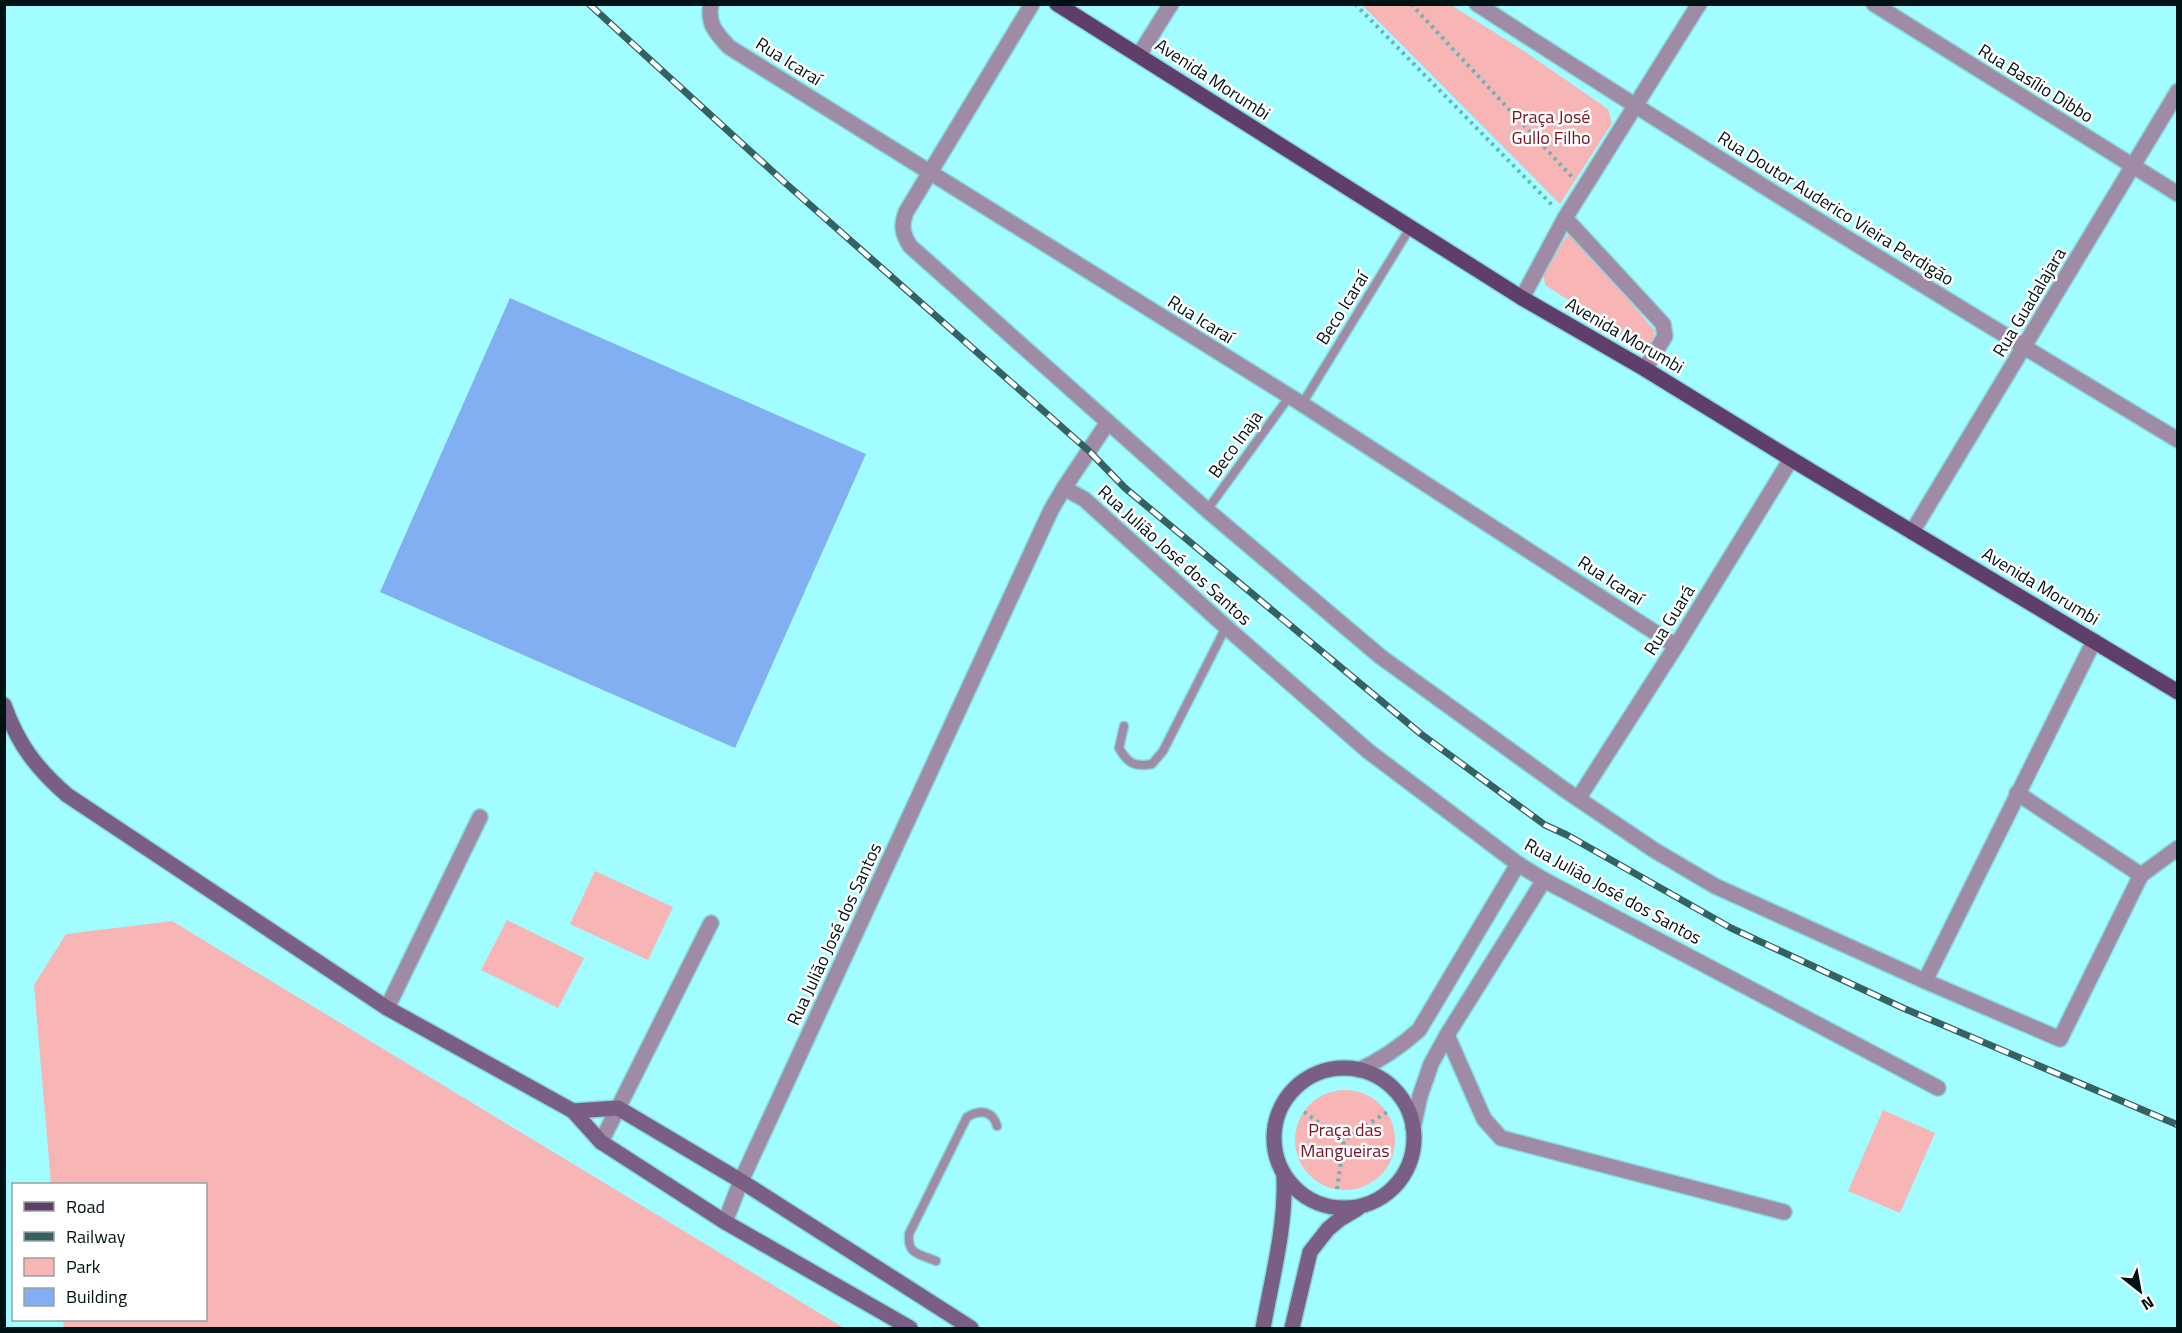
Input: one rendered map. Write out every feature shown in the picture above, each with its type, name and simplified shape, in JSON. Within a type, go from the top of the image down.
[{"type":"main road","name":"Avenida Morumbi","points":[[1058,4],[1522,298],[1645,369],[2178,692]]},
{"type":"street","name":"Rua Icaraí","points":[[711,4],[710,22],[729,47],[1296,401],[1676,645]]},
{"type":"street","points":[[1032,4],[906,212],[902,224],[904,235],[910,246],[1207,510],[1381,657],[1578,799],[1654,850],[1715,886],[1924,981],[2060,1039],[2141,875],[2178,848]]},
{"type":"street","points":[[1139,55],[1171,4]]},
{"type":"street","name":"Rua Doutor Auderico Vieira Perdigão","points":[[1477,4],[1634,106],[2024,348],[2178,440]]},
{"type":"street","points":[[1522,298],[1565,218],[1699,4]]},
{"type":"street","name":"Rua Basílio Dibbo","points":[[1874,4],[2178,194]]},
{"type":"street","name":"Rua Guadalajara","points":[[1912,532],[2178,91]]},
{"type":"street","points":[[1565,218],[1663,324],[1665,336],[1645,369]]},
{"type":"street","points":[[1065,488],[1108,422]]},
{"type":"street","name":"Rua Guará","points":[[1578,799],[1791,459]]},
{"type":"street","name":"Rua Julião José dos Santos","points":[[725,1222],[741,1181],[1046,521],[1065,488],[1084,499],[1368,751],[1518,864],[1544,880],[1938,1088]]},
{"type":"street","points":[[1924,981],[2094,641]]},
{"type":"street","points":[[4,705],[12,727],[27,753],[45,776],[67,795],[387,1008],[573,1111],[601,1142],[725,1222],[910,1329]]},
{"type":"street","points":[[2017,793],[2141,875]]},
{"type":"street","points":[[387,1008],[480,817]]},
{"type":"street","points":[[1359,1070],[1382,1060],[1419,1030],[1518,864]]},
{"type":"street","points":[[1413,1128],[1420,1096],[1431,1064],[1544,880]]},
{"type":"street","points":[[601,1142],[711,923]]},
{"type":"street","points":[[1447,1035],[1484,1119],[1501,1138],[1784,1212]]},
{"type":"street","points":[[1263,1329],[1285,1201],[1284,1176],[1275,1154],[1273,1131],[1279,1108],[1292,1089],[1311,1075],[1333,1067],[1379,1075],[1397,1089],[1410,1109],[1413,1155],[1404,1177],[1387,1194],[1340,1219],[1323,1234],[1310,1252],[1292,1329]]},
{"type":"street","points":[[573,1111],[618,1108],[741,1181],[971,1329]]},
{"type":"street","points":[[1284,1176],[1300,1193],[1320,1204],[1343,1208],[1367,1205]]},
{"type":"lane","name":"Beco Icaraí","points":[[1296,401],[1410,228]]},
{"type":"lane","name":"Beco Inaja","points":[[1207,510],[1296,401]]},
{"type":"lane","points":[[1124,726],[1119,748],[1125,759],[1138,766],[1152,764],[1163,752],[1226,627]]},
{"type":"lane","points":[[936,1261],[912,1250],[908,1245],[909,1234],[967,1117],[974,1113],[990,1113],[995,1117],[998,1126]]},
{"type":"path","points":[[1355,4],[1565,218]]},
{"type":"path","points":[[1411,4],[1584,190]]},
{"type":"path","points":[[1304,1112],[1344,1140]]},
{"type":"path","points":[[1344,1140],[1387,1112]]},
{"type":"path","points":[[1338,1190],[1344,1140]]},
{"type":"green space","name":"Praça José Gullo Filho","points":[[1362,5],[1451,5],[1524,51],[1608,109],[1612,123],[1560,204]]},
{"type":"green space","points":[[1570,231],[1655,331],[1652,342],[1644,349],[1545,285],[1543,273]]},
{"type":"green space","points":[[595,871],[673,907],[648,960],[570,924]]},
{"type":"green space","points":[[507,920],[584,958],[558,1008],[481,970]]},
{"type":"green space","points":[[172,921],[844,1328],[64,1328],[63,1321],[207,1321],[207,1183],[51,1183],[34,985],[66,934]]},
{"type":"green space","name":"Praça das Mangueiras","points":[[1345,1090],[1364,1094],[1380,1105],[1391,1121],[1395,1140],[1391,1159],[1380,1175],[1364,1186],[1345,1190],[1326,1186],[1310,1175],[1299,1159],[1295,1140],[1299,1121],[1310,1105],[1326,1094]]},
{"type":"green space","points":[[1883,1110],[1935,1133],[1900,1213],[1848,1191]]},
{"type":"building","points":[[510,298],[866,454],[735,748],[380,592]]},
{"type":"railway","points":[[589,4],[783,181],[1089,451],[1125,488],[1421,734],[1545,825],[1567,835],[1731,928],[1903,1008],[2178,1125]]}]
